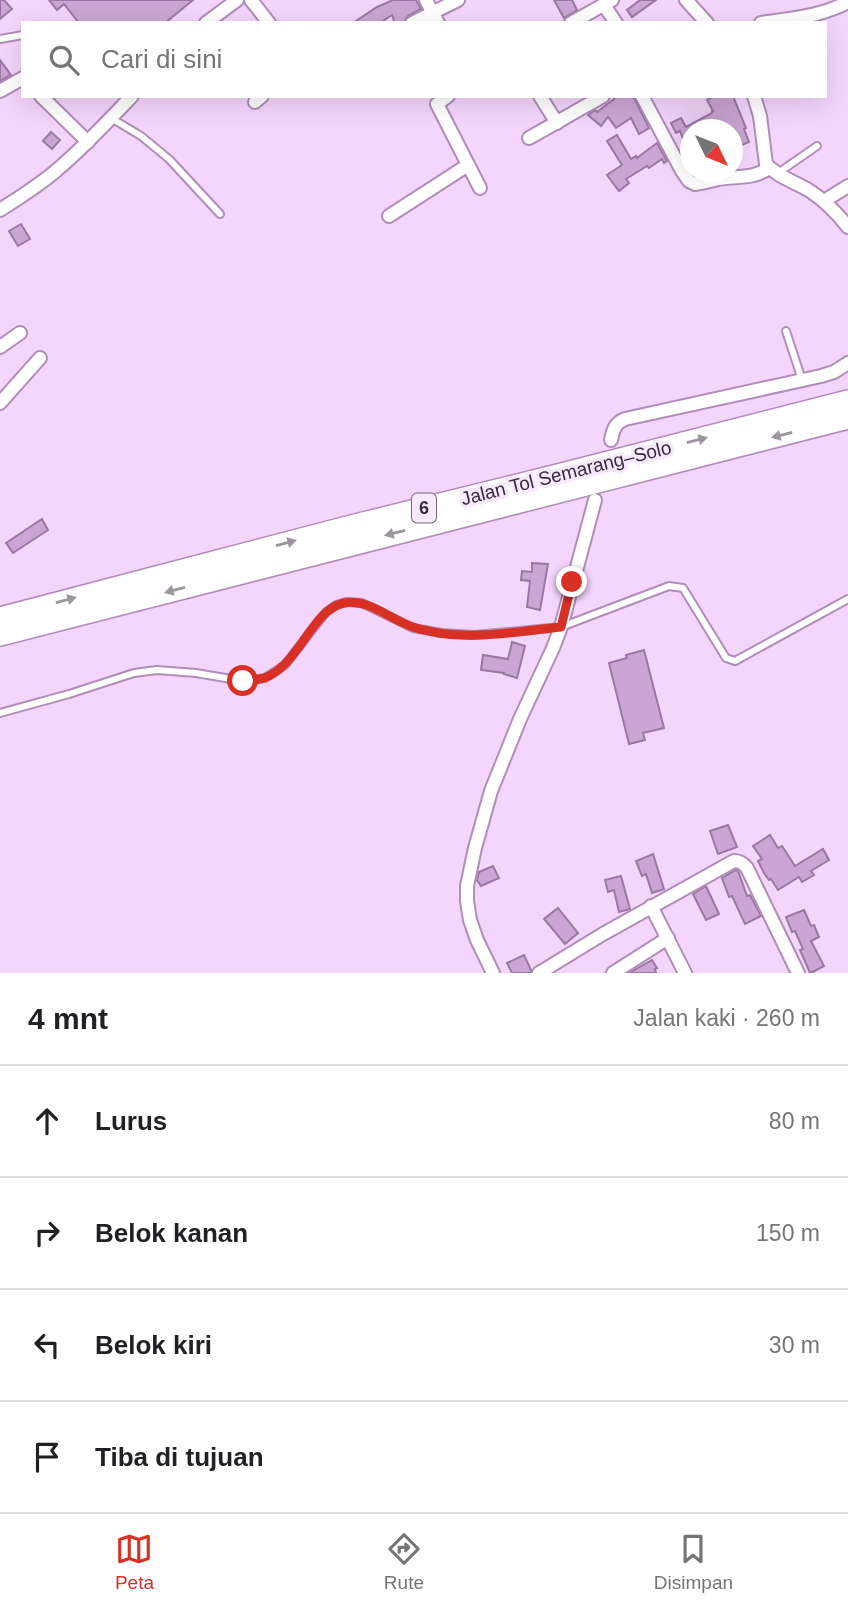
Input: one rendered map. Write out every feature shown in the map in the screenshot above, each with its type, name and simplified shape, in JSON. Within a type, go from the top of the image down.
[{"type":"highway","name":"Jalan Tol Semarang–Solo","points":[[0,618],[341,528],[848,401]]},
{"type":"highway","name":"Jalan Tol Semarang–Solo","points":[[0,635],[848,418]]},
{"type":"street","points":[[209,21],[237,0]]},
{"type":"street","points":[[251,0],[267,21]]},
{"type":"street","points":[[426,0],[435,18],[458,0]]},
{"type":"street","points":[[581,0],[590,13]]},
{"type":"street","points":[[686,0],[705,21]]},
{"type":"street","points":[[575,21],[608,2],[615,21]]},
{"type":"street","points":[[776,21],[813,16],[848,2]]},
{"type":"street","points":[[0,92],[21,79]]},
{"type":"street","points":[[43,98],[88,142]]},
{"type":"street","points":[[0,210],[39,184],[88,142],[130,98]]},
{"type":"street","points":[[541,98],[557,123]]},
{"type":"street","points":[[529,138],[600,98]]},
{"type":"street","points":[[643,98],[689,181],[695,184],[748,177],[773,170]]},
{"type":"street","points":[[755,98],[760,116],[765,159],[773,170],[824,201],[848,227]]},
{"type":"street","points":[[434,100],[480,188]]},
{"type":"street","points":[[389,216],[468,165]]},
{"type":"street","points":[[824,201],[848,186]]},
{"type":"street","points":[[0,347],[20,333]]},
{"type":"street","points":[[0,403],[40,358]]},
{"type":"street","points":[[611,440],[615,425],[625,419],[834,372],[848,363]]},
{"type":"street","points":[[493,973],[470,920],[467,886],[491,791],[561,627],[595,500]]},
{"type":"street","points":[[539,973],[603,933],[734,861],[743,863],[747,868],[798,973]]},
{"type":"street","points":[[652,906],[685,973]]},
{"type":"street","points":[[613,973],[668,938]]},
{"type":"lane","points":[[0,39],[21,35]]},
{"type":"lane","points":[[111,118],[141,136],[169,159],[220,214]]},
{"type":"lane","points":[[773,170],[817,146]]},
{"type":"lane","points":[[786,331],[802,380]]},
{"type":"lane","points":[[0,713],[134,673],[156,670],[243,681],[265,678],[285,665],[326,612],[335,605],[346,602],[362,603],[413,628],[475,635],[561,627],[669,586],[677,586],[683,588],[726,658],[735,661],[848,599]]},
{"type":"building","points":[[0,0],[4,0],[12,9],[0,19]]},
{"type":"building","points":[[49,0],[193,0],[167,21],[77,21],[64,4],[57,10]]},
{"type":"building","points":[[393,0],[416,0],[421,9],[404,21],[394,21],[392,15],[383,21],[356,21]]},
{"type":"building","points":[[554,0],[572,0],[577,10],[564,18]]},
{"type":"building","points":[[640,0],[656,0],[632,17],[627,10]]},
{"type":"building","points":[[0,60],[11,75],[0,81]]},
{"type":"building","points":[[615,98],[634,98],[649,128],[639,134],[631,118],[616,128],[608,117],[601,126],[588,115],[595,110],[597,112]]},
{"type":"building","points":[[734,98],[742,119],[701,119],[713,111],[707,100]]},
{"type":"building","points":[[681,118],[680,131],[676,133],[671,123]]},
{"type":"building","points":[[743,121],[746,128],[744,129],[749,142],[743,144]]},
{"type":"building","points":[[51,132],[60,140],[52,149],[43,141]]},
{"type":"building","points":[[617,135],[631,159],[636,156],[637,158],[657,143],[667,161],[664,163],[662,159],[626,179],[629,183],[619,191],[607,175],[622,165],[607,141]]},
{"type":"building","points":[[21,224],[30,239],[18,246],[9,231]]},
{"type":"building","points":[[42,519],[48,530],[13,553],[6,543]]},
{"type":"building","points":[[532,563],[548,564],[540,610],[527,607],[530,581],[521,580],[522,571],[532,572]]},
{"type":"building","points":[[512,642],[525,646],[517,678],[481,670],[483,655],[508,659]]},
{"type":"building","points":[[644,650],[664,728],[643,733],[645,740],[629,744],[609,663]]},
{"type":"building","points":[[728,825],[737,847],[718,854],[710,831]]},
{"type":"building","points":[[770,835],[778,848],[782,846],[795,866],[823,849],[829,860],[811,871],[814,875],[802,882],[799,877],[778,890],[764,873],[758,861],[762,859],[753,846]]},
{"type":"building","points":[[653,854],[664,889],[652,893],[646,874],[642,876],[636,861]]},
{"type":"building","points":[[493,866],[499,878],[481,886],[477,880],[479,872]]},
{"type":"building","points":[[736,870],[747,896],[750,895],[761,916],[745,924],[732,896],[729,897],[722,878]]},
{"type":"building","points":[[621,876],[630,909],[619,912],[614,890],[608,892],[605,880]]},
{"type":"building","points":[[706,886],[719,914],[706,920],[693,894]]},
{"type":"building","points":[[558,908],[578,933],[565,944],[544,919]]},
{"type":"building","points":[[804,910],[819,937],[811,941],[824,966],[811,973],[795,931],[792,932],[786,917]]},
{"type":"building","points":[[524,955],[530,973],[512,973],[507,963]]},
{"type":"building","points":[[652,960],[657,968],[656,973],[629,973]]},
{"type":"route","points":[[243,681],[265,678],[285,665],[326,612],[335,605],[346,602],[362,603],[413,628],[442,633],[475,635],[516,632],[561,627],[572,582]]}]
